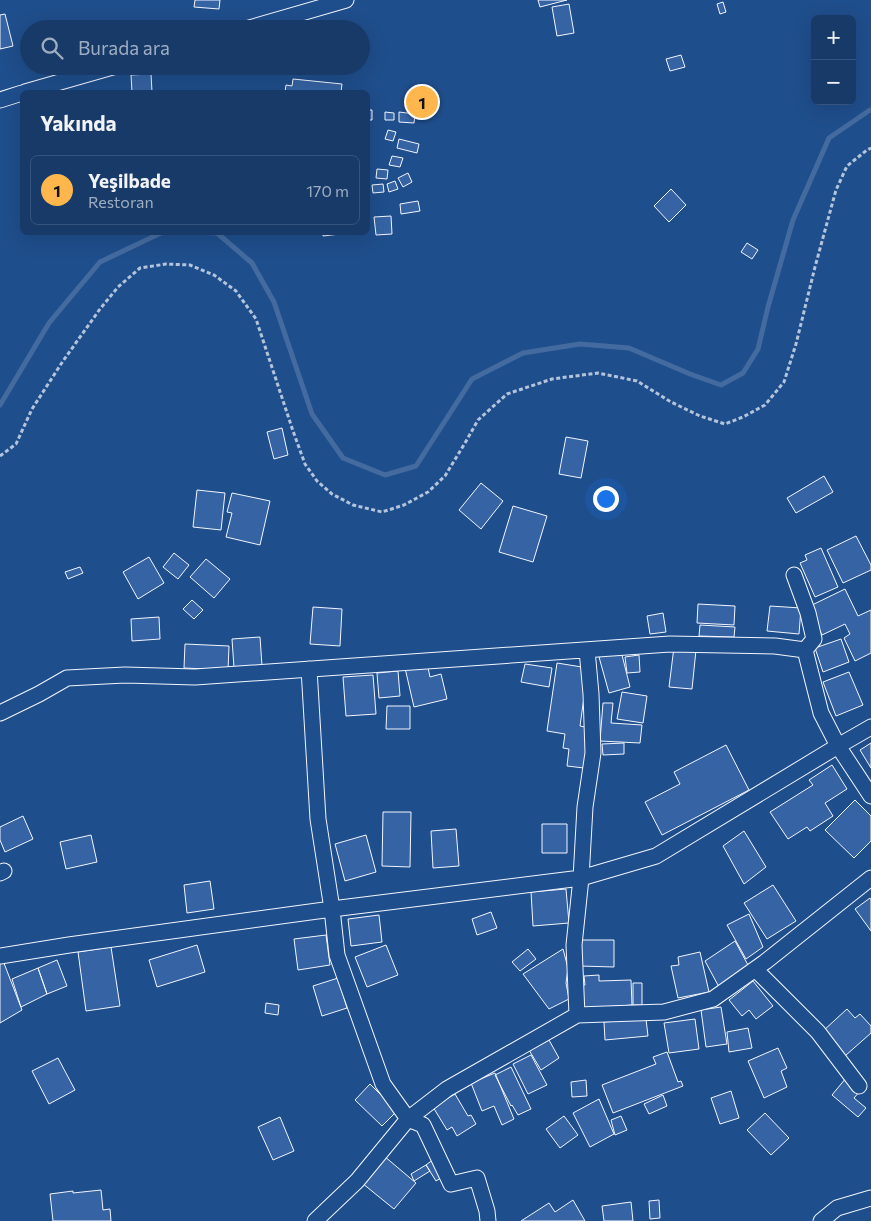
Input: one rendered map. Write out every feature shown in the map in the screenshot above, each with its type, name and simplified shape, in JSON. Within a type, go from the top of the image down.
[{"type":"street","points":[[277,20],[346,0]]},
{"type":"street","points":[[34,90],[85,75]]},
{"type":"street","points":[[0,100],[20,94]]},
{"type":"street","points":[[794,575],[808,613],[814,639],[805,650]]},
{"type":"street","points":[[0,713],[67,678],[125,675],[195,677],[670,644],[775,646],[805,650]]},
{"type":"street","points":[[577,1015],[574,945],[581,878],[585,807],[592,753],[591,694],[587,650]]},
{"type":"street","points":[[805,650],[821,713],[838,746],[871,796]]},
{"type":"street","points":[[309,670],[318,819],[337,955],[383,1084],[408,1119],[423,1126],[451,1184],[476,1178],[487,1211],[488,1221]]},
{"type":"street","points":[[0,956],[332,909],[581,878],[656,856],[871,727]]},
{"type":"street","points":[[315,1221],[356,1181],[408,1119],[447,1089],[577,1015],[664,1012],[713,999],[755,969],[871,878]]},
{"type":"street","points":[[755,969],[818,1032],[859,1086]]},
{"type":"street","points":[[821,1221],[837,1208],[871,1198]]},
{"type":"path","points":[[0,456],[16,444],[32,409],[63,361],[118,287],[140,268],[166,264],[190,265],[214,275],[236,291],[256,318],[305,464],[317,481],[332,494],[353,504],[382,512],[404,505],[428,492],[445,476],[478,420],[507,394],[552,379],[598,373],[637,381],[671,402],[700,416],[725,424],[765,405],[784,382],[796,344],[836,190],[847,166],[871,148]]},
{"type":"building","points":[[195,0],[220,0],[219,9],[194,7]]},
{"type":"building","points":[[538,0],[567,0],[540,7]]},
{"type":"building","points":[[723,2],[726,12],[720,14],[717,4]]},
{"type":"building","points":[[569,4],[574,33],[557,36],[552,7]]},
{"type":"building","points":[[5,14],[13,46],[0,49],[0,15]]},
{"type":"building","points":[[681,55],[685,67],[670,71],[666,59]]},
{"type":"building","points":[[131,75],[151,75],[152,90],[132,90]]},
{"type":"building","points":[[293,79],[342,84],[341,90],[285,90],[286,85],[292,86]]},
{"type":"building","points":[[414,96],[429,97],[428,106],[413,105]]},
{"type":"building","points":[[370,110],[372,110],[372,120],[370,120]]},
{"type":"building","points":[[385,112],[394,113],[394,120],[385,120]]},
{"type":"building","points":[[399,112],[415,114],[414,123],[399,122]]},
{"type":"building","points":[[388,130],[396,132],[393,141],[385,139]]},
{"type":"building","points":[[399,139],[419,144],[417,153],[397,148]]},
{"type":"building","points":[[392,156],[403,158],[400,167],[389,165]]},
{"type":"building","points":[[377,169],[388,170],[387,179],[376,178]]},
{"type":"building","points":[[408,173],[412,182],[403,187],[398,178]]},
{"type":"building","points":[[395,181],[398,189],[389,192],[387,184]]},
{"type":"building","points":[[383,184],[384,192],[373,193],[372,185]]},
{"type":"building","points":[[671,189],[686,205],[669,222],[654,206]]},
{"type":"building","points":[[418,201],[420,211],[401,214],[400,204]]},
{"type":"building","points":[[391,216],[392,234],[376,235],[374,217]]},
{"type":"building","points":[[747,243],[758,250],[752,259],[741,252]]},
{"type":"building","points":[[282,428],[288,455],[274,459],[267,432]]},
{"type":"building","points":[[566,437],[588,441],[581,478],[559,474]]},
{"type":"building","points":[[824,476],[833,492],[796,513],[787,498]]},
{"type":"building","points":[[481,483],[503,501],[481,529],[459,510]]},
{"type":"building","points":[[197,490],[225,493],[221,530],[193,527]]},
{"type":"building","points":[[232,493],[270,501],[260,545],[226,537],[232,513],[227,512]]},
{"type":"building","points":[[513,506],[547,516],[533,562],[499,552]]},
{"type":"building","points":[[856,536],[871,565],[871,570],[843,583],[827,550]]},
{"type":"building","points":[[821,548],[838,587],[815,597],[800,563],[807,560],[805,555]]},
{"type":"building","points":[[174,553],[189,565],[178,579],[163,567]]},
{"type":"building","points":[[149,557],[164,583],[138,599],[123,572]]},
{"type":"building","points":[[206,559],[230,579],[214,598],[190,577]]},
{"type":"building","points":[[80,567],[83,573],[68,579],[65,572]]},
{"type":"building","points":[[845,589],[858,616],[871,610],[871,653],[855,661],[844,638],[850,634],[845,624],[822,635],[808,607]]},
{"type":"building","points":[[192,600],[203,610],[194,619],[183,609]]},
{"type":"building","points":[[698,604],[735,606],[734,625],[697,623]]},
{"type":"building","points":[[770,606],[801,608],[799,634],[767,631]]},
{"type":"building","points":[[313,607],[342,609],[340,646],[310,644]]},
{"type":"building","points":[[663,613],[666,632],[650,634],[647,616]]},
{"type":"building","points":[[159,617],[160,639],[132,641],[131,619]]},
{"type":"building","points":[[700,625],[735,627],[734,637],[699,636]]},
{"type":"building","points":[[260,637],[262,666],[234,668],[232,639]]},
{"type":"building","points":[[841,639],[849,662],[823,672],[815,648]]},
{"type":"building","points":[[185,644],[229,646],[228,670],[184,668]]},
{"type":"building","points":[[674,647],[696,650],[692,689],[669,687]]},
{"type":"building","points":[[621,651],[630,687],[609,693],[599,657]]},
{"type":"building","points":[[639,655],[640,672],[627,673],[625,657]]},
{"type":"building","points":[[427,663],[430,677],[441,674],[447,699],[414,707],[405,668]]},
{"type":"building","points":[[557,663],[588,668],[580,726],[590,728],[584,768],[567,766],[569,749],[563,748],[565,734],[547,731]]},
{"type":"building","points":[[525,664],[552,668],[549,687],[521,682]]},
{"type":"building","points":[[398,671],[400,696],[379,698],[377,673]]},
{"type":"building","points":[[849,672],[863,705],[836,716],[823,682]]},
{"type":"building","points":[[373,675],[376,714],[346,716],[343,677]]},
{"type":"building","points":[[622,692],[647,696],[643,723],[617,719]]},
{"type":"building","points":[[603,703],[613,703],[611,723],[642,725],[640,743],[600,741]]},
{"type":"building","points":[[387,706],[410,706],[410,729],[386,729]]},
{"type":"building","points":[[624,743],[624,754],[603,755],[602,744]]},
{"type":"building","points":[[871,743],[871,768],[860,750]]},
{"type":"building","points":[[726,745],[749,790],[662,835],[645,802],[680,784],[674,772]]},
{"type":"building","points":[[832,765],[847,789],[825,803],[833,816],[810,831],[807,827],[788,839],[770,812],[813,785],[809,780]]},
{"type":"building","points":[[855,800],[871,816],[871,841],[854,858],[825,830]]},
{"type":"building","points":[[383,812],[411,812],[410,867],[382,866]]},
{"type":"building","points":[[23,816],[33,839],[5,852],[0,840],[0,827]]},
{"type":"building","points":[[542,824],[567,824],[567,853],[542,853]]},
{"type":"building","points":[[456,829],[459,866],[433,868],[431,831]]},
{"type":"building","points":[[744,831],[766,867],[744,884],[723,846]]},
{"type":"building","points":[[91,835],[97,862],[66,869],[60,842]]},
{"type":"building","points":[[366,835],[376,872],[345,881],[335,844]]},
{"type":"building","points":[[210,881],[214,909],[187,913],[184,885]]},
{"type":"building","points":[[773,885],[796,921],[767,939],[744,903]]},
{"type":"building","points":[[566,889],[569,923],[533,926],[531,892]]},
{"type":"building","points":[[870,898],[871,900],[871,931],[855,909]]},
{"type":"building","points":[[491,912],[497,928],[477,935],[472,919]]},
{"type":"building","points":[[749,914],[763,947],[746,959],[727,925]]},
{"type":"building","points":[[379,915],[382,942],[351,946],[348,919]]},
{"type":"building","points":[[326,935],[330,965],[298,970],[294,939]]},
{"type":"building","points":[[580,940],[614,940],[614,967],[580,966]]},
{"type":"building","points":[[735,941],[748,965],[719,987],[705,961]]},
{"type":"building","points":[[197,945],[205,972],[157,987],[149,960]]},
{"type":"building","points":[[386,945],[398,975],[367,987],[355,957]]},
{"type":"building","points":[[111,947],[120,1006],[86,1011],[78,952]]},
{"type":"building","points":[[528,949],[536,959],[520,971],[512,962]]},
{"type":"building","points":[[563,949],[568,968],[566,983],[569,999],[549,1009],[523,974]]},
{"type":"building","points":[[700,952],[709,992],[678,998],[671,966],[679,965],[678,957]]},
{"type":"building","points":[[2,958],[22,1010],[0,1023],[0,959]]},
{"type":"building","points":[[57,960],[67,986],[47,994],[38,968]]},
{"type":"building","points":[[38,968],[47,994],[21,1007],[12,979]]},
{"type":"building","points":[[599,975],[599,981],[631,980],[632,1005],[578,1009],[577,985],[585,985],[584,976]]},
{"type":"building","points":[[338,978],[347,1008],[322,1016],[313,986]]},
{"type":"building","points":[[753,981],[773,1006],[756,1019],[749,1010],[742,1016],[729,1000]]},
{"type":"building","points":[[633,983],[642,983],[642,1005],[633,1005]]},
{"type":"building","points":[[266,1003],[279,1005],[278,1015],[265,1013]]},
{"type":"building","points":[[721,1007],[727,1044],[706,1047],[701,1010]]},
{"type":"building","points":[[847,1009],[855,1018],[860,1014],[871,1026],[871,1033],[845,1056],[823,1031]]},
{"type":"building","points":[[646,1019],[648,1036],[605,1040],[604,1022]]},
{"type":"building","points":[[695,1019],[699,1049],[669,1053],[664,1023]]},
{"type":"building","points":[[748,1028],[752,1048],[729,1052],[727,1032]]},
{"type":"building","points":[[549,1040],[559,1058],[541,1070],[529,1050]]},
{"type":"building","points":[[778,1048],[787,1068],[781,1071],[787,1087],[764,1098],[748,1061]]},
{"type":"building","points":[[667,1052],[678,1082],[681,1081],[683,1086],[613,1113],[602,1085],[656,1064],[653,1057]]},
{"type":"building","points":[[531,1055],[547,1085],[528,1094],[513,1064]]},
{"type":"building","points":[[58,1058],[75,1090],[49,1104],[32,1071]]},
{"type":"building","points":[[511,1067],[531,1109],[518,1115],[511,1106],[495,1075]]},
{"type":"building","points":[[495,1073],[514,1119],[502,1125],[494,1106],[482,1111],[471,1083]]},
{"type":"building","points":[[846,1078],[860,1091],[854,1098],[866,1108],[858,1117],[832,1095]]},
{"type":"building","points":[[586,1080],[587,1096],[572,1097],[571,1082]]},
{"type":"building","points":[[370,1084],[397,1111],[382,1126],[355,1100]]},
{"type":"building","points":[[731,1091],[739,1118],[720,1124],[711,1098]]},
{"type":"building","points":[[455,1094],[468,1116],[471,1115],[476,1124],[457,1136],[452,1127],[447,1130],[433,1107]]},
{"type":"building","points":[[663,1095],[667,1106],[649,1114],[644,1104]]},
{"type":"building","points":[[599,1099],[614,1134],[590,1147],[573,1113]]},
{"type":"building","points":[[765,1113],[789,1138],[771,1155],[747,1130]]},
{"type":"building","points":[[564,1116],[578,1135],[560,1148],[546,1129]]},
{"type":"building","points":[[621,1116],[627,1130],[615,1135],[611,1120]]},
{"type":"building","points":[[280,1117],[294,1151],[273,1160],[258,1127]]},
{"type":"building","points":[[384,1156],[416,1183],[394,1209],[362,1183]]},
{"type":"building","points":[[434,1159],[444,1176],[436,1181],[426,1165]]},
{"type":"building","points":[[426,1165],[430,1171],[414,1181],[411,1174]]},
{"type":"building","points":[[101,1190],[103,1210],[110,1209],[111,1221],[53,1221],[50,1194]]},
{"type":"building","points":[[573,1200],[585,1221],[521,1221],[549,1203],[555,1212]]},
{"type":"building","points":[[659,1200],[660,1218],[650,1219],[649,1201]]},
{"type":"building","points":[[631,1202],[633,1221],[604,1221],[602,1206]]},
{"type":"waterway","points":[[219,235],[252,263],[274,302],[312,414],[343,458],[385,475],[416,466],[472,379],[523,353],[580,344],[629,348],[721,385],[743,373],[758,349],[793,220],[829,138],[871,110]]},
{"type":"waterway","points":[[0,405],[49,323],[100,262],[157,235]]},
{"type":"place","name":"Yeşilbade","points":[[422,102]]}]
